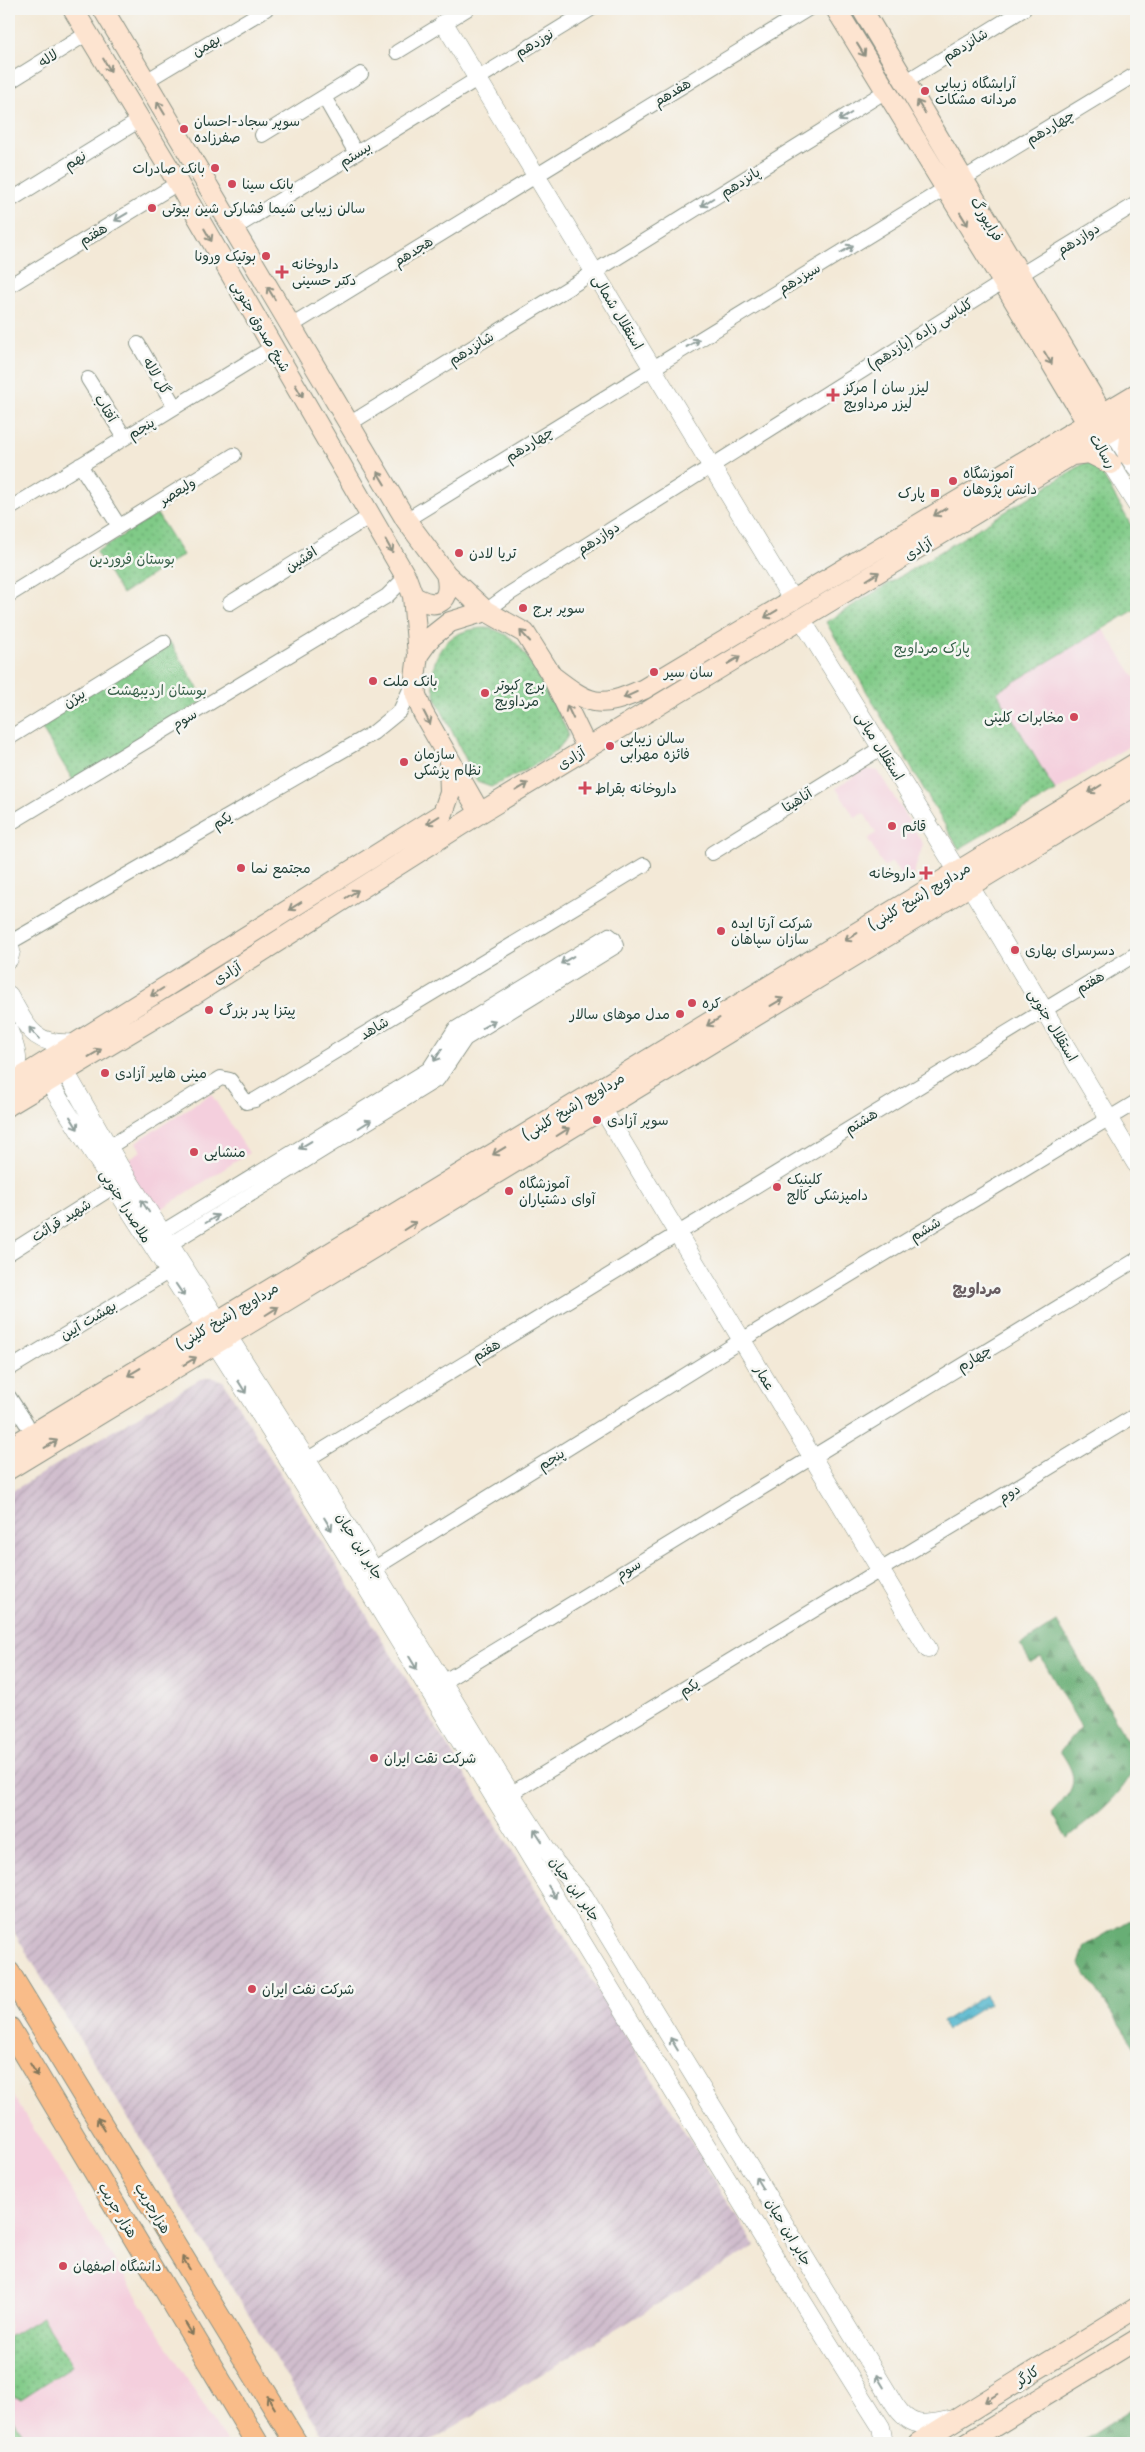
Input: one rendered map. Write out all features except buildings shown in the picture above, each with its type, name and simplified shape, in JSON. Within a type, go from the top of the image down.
[{"type":"main road","name":"شیخ صدوق جنوبی","points":[[73,9],[178,183],[372,515],[406,577],[413,596],[418,655],[415,678],[416,695],[449,761],[480,813]]},
{"type":"main road","name":"شیخ صدوق جنوبی","points":[[103,9],[406,520],[446,574],[486,611],[525,633],[552,676]]},
{"type":"main road","name":"فرایبورگ","points":[[836,9],[915,138],[954,184],[1012,278],[1082,379],[1099,426]]},
{"type":"main road","name":"فرایبورگ","points":[[862,9],[933,128],[954,184]]},
{"type":"main road","points":[[915,138],[933,128]]},
{"type":"main road","name":"فرایبورگ","points":[[1012,278],[1074,401],[1099,426]]},
{"type":"main road","points":[[1082,379],[1130,397]]},
{"type":"main road","name":"آزادی","points":[[552,676],[581,698],[598,702],[622,699],[644,689],[793,601],[1063,448],[1099,426],[1130,397]]},
{"type":"main road","points":[[1074,401],[1063,448],[1125,462],[1136,418]]},
{"type":"main road","name":"آزادی","points":[[1099,426],[1136,418]]},
{"type":"main road","name":"آزادی","points":[[9,1105],[193,995],[480,813],[802,620],[1063,448]]},
{"type":"main road","points":[[413,596],[426,604],[437,604],[446,598],[450,588],[446,574]]},
{"type":"main road","points":[[418,655],[431,637],[450,622],[486,611]]},
{"type":"main road","points":[[552,676],[587,748]]},
{"type":"main road","name":"آزادی","points":[[9,1086],[443,813],[450,793],[449,761]]},
{"type":"main road","name":"مرداویج (شیخ کلینی)","points":[[9,1448],[218,1333],[602,1108],[964,879],[1136,763]]},
{"type":"main road","name":"مرداویج (شیخ کلینی)","points":[[9,1469],[218,1333],[964,879],[1136,785]]},
{"type":"main road","points":[[182,977],[193,995]]},
{"type":"main road","name":"هزارجریب","points":[[9,1973],[296,2443]]},
{"type":"main road","name":"هزار جریب","points":[[9,2028],[257,2443]]},
{"type":"main road","name":"کارگر","points":[[918,2443],[1136,2308]]},
{"type":"main road","points":[[1131,2343],[1117,2346],[1112,2341],[1112,2334],[1116,2329],[1136,2318]]},
{"type":"main road","name":"کارگر","points":[[967,2443],[1131,2343]]},
{"type":"main road","points":[[990,2429],[1011,2408],[1080,2363],[1081,2357],[1076,2352],[1064,2353]]},
{"type":"street","name":"بهمن","points":[[146,81],[266,9]]},
{"type":"street","points":[[397,52],[466,9]]},
{"type":"street","name":"نوزدهم","points":[[476,78],[591,9]]},
{"type":"street","name":"هفدهم","points":[[535,176],[808,9]]},
{"type":"street","name":"شانزدهم","points":[[905,82],[1024,9]]},
{"type":"street","name":"استقلال شمالی","points":[[444,23],[793,601]]},
{"type":"street","name":"لاله","points":[[9,82],[88,33]]},
{"type":"street","points":[[262,135],[361,74]]},
{"type":"street","name":"چهاردهم","points":[[954,184],[1136,74]]},
{"type":"street","name":"بیستم","points":[[233,229],[476,78]]},
{"type":"street","name":"پانزدهم","points":[[594,272],[886,91]]},
{"type":"street","points":[[324,97],[356,153]]},
{"type":"street","name":"نهم","points":[[9,201],[140,120]]},
{"type":"street","name":"هجدهم","points":[[291,326],[535,176]]},
{"type":"street","name":"هفتم","points":[[9,286],[178,183]]},
{"type":"street","name":"سیزدهم","points":[[652,368],[954,184]]},
{"type":"street","name":"دوازدهم","points":[[1012,278],[1136,204]]},
{"type":"street","name":"شانزدهم","points":[[349,424],[594,272]]},
{"type":"street","name":"کلباسی زاده (یازدهم)","points":[[710,465],[1012,278]]},
{"type":"street","name":"گل لاله","points":[[138,344],[175,407]]},
{"type":"street","name":"پنجم","points":[[9,509],[273,347]]},
{"type":"street","name":"چهاردهم","points":[[406,520],[652,368]]},
{"type":"street","name":"آفتاب","points":[[88,378],[125,438]]},
{"type":"street","name":"رسالت","points":[[1099,426],[1125,462],[1136,504]]},
{"type":"street","name":"ولیعصر","points":[[9,596],[234,455]]},
{"type":"street","points":[[80,465],[119,526]]},
{"type":"street","name":"دوازدهم","points":[[486,611],[509,594],[710,465]]},
{"type":"street","name":"افشین","points":[[230,603],[372,515]]},
{"type":"street","name":"سوم","points":[[9,824],[387,596],[406,577]]},
{"type":"street","name":"استقلال میانی","points":[[802,620],[964,879]]},
{"type":"street","name":"بیژن","points":[[9,738],[164,642]]},
{"type":"street","name":"یکم","points":[[9,943],[373,733],[400,711],[415,678]]},
{"type":"street","name":"آناهیتا","points":[[712,852],[881,748]]},
{"type":"street","name":"شاهد","points":[[109,1147],[221,1078],[230,1080],[246,1102],[255,1100],[644,865]]},
{"type":"street","name":"استقلال جنوبی","points":[[964,879],[1136,1164]]},
{"type":"street","points":[[609,935],[614,940],[616,946],[465,1039],[438,1079],[166,1238],[429,1069],[455,1029],[609,935]]},
{"type":"street","points":[[9,943],[9,959]]},
{"type":"street","name":"هفتم","points":[[1044,1010],[1136,954]]},
{"type":"street","points":[[9,995],[31,1031],[39,1039],[48,1042],[76,1043]]},
{"type":"street","name":"هشتم","points":[[678,1233],[1044,1010]]},
{"type":"street","points":[[9,1030],[18,1059],[14,1075],[9,1080]]},
{"type":"street","name":"ملاصدرا جنوبی","points":[[57,1076],[109,1147],[166,1238],[218,1333]]},
{"type":"street","name":"ملاصدرا جنوبی","points":[[57,1076],[113,1187],[168,1272],[218,1333]]},
{"type":"street","points":[[1108,1119],[1136,1102]]},
{"type":"street","name":"عمار","points":[[602,1108],[928,1649]]},
{"type":"street","name":"ششم","points":[[742,1340],[1108,1119]]},
{"type":"street","name":"شهید قرائت","points":[[9,1253],[113,1187]]},
{"type":"street","name":"هفتم","points":[[300,1464],[678,1233]]},
{"type":"street","name":"چهارم","points":[[812,1456],[1136,1260]]},
{"type":"street","name":"بهشت آیین","points":[[10,1366],[168,1272]]},
{"type":"street","name":"جابر ابن حیان","points":[[218,1333],[504,1798],[713,2157],[877,2421],[884,2436],[884,2443]]},
{"type":"street","name":"پنجم","points":[[367,1573],[742,1340]]},
{"type":"street","points":[[9,1396],[26,1423]]},
{"type":"street","name":"دوم","points":[[881,1571],[1136,1415]]},
{"type":"street","name":"سوم","points":[[443,1682],[812,1456]]},
{"type":"street","name":"یکم","points":[[504,1798],[881,1571]]},
{"type":"street","name":"جابر ابن حیان","points":[[367,1573],[443,1682],[504,1798],[584,1896],[902,2416],[915,2423],[925,2424],[959,2418]]},
{"type":"street","points":[[713,2157],[735,2144]]},
{"type":"street","points":[[877,2421],[885,2422],[893,2419],[896,2411],[895,2405]]},
{"type":"shaded area","name":"مخابرات کلینی","points":[[1103,629],[1136,679],[1136,742],[1055,791],[997,692]]},
{"type":"shaded area","name":"قائم","points":[[866,769],[878,771],[923,844],[913,876],[905,882],[892,862],[884,867],[868,839],[876,833],[864,813],[855,818],[836,788]]},
{"type":"shaded area","name":"منشایی","points":[[211,1094],[249,1153],[155,1213],[123,1163],[141,1151],[136,1142]]},
{"type":"shaded area","points":[[211,1377],[223,1381],[755,2246],[427,2443],[327,2443],[9,1924],[9,1493],[200,1379]]},
{"type":"shaded area","name":"دانشگاه اصفهان","points":[[9,2089],[227,2443],[9,2443]]},
{"type":"green space","name":"پارک مرداویج","points":[[1093,458],[1136,534],[1136,609],[997,692],[1055,791],[959,849],[826,622]]},
{"type":"green space","name":"بوستان فروردین","points":[[157,514],[183,555],[122,594],[96,552]]},
{"type":"green space","points":[[490,628],[510,638],[522,650],[560,715],[568,735],[555,752],[545,759],[491,787],[477,782],[436,699],[433,684],[433,670],[436,658],[442,647],[450,639],[474,629]]},
{"type":"green space","name":"بوستان اردیبهشت","points":[[170,642],[205,700],[74,782],[39,724]]},
{"type":"green space","points":[[1057,1622],[1131,1746],[1135,1759],[1132,1772],[1118,1794],[1067,1838],[1052,1813],[1066,1797],[1073,1777],[1067,1761],[1060,1751],[1081,1727],[1041,1657],[1031,1663],[1020,1645]]},
{"type":"green space","points":[[1136,1916],[1136,2049],[1079,1964],[1085,1946]]},
{"type":"green space","points":[[42,2317],[72,2366],[21,2399],[9,2395],[9,2337]]},
{"type":"green space","points":[[1136,2406],[1136,2443],[1078,2443]]},
{"type":"green space","points":[[10,2414],[29,2443],[9,2443]]},
{"type":"water","points":[[985,1995],[990,2003],[947,2030],[942,2022]]},
{"type":"place","name":"آرایشگاه زیبایی مردانه مشکات","points":[[925,91]]},
{"type":"place","name":"سوپر سجاد-احسان صفرزاده","points":[[184,129]]},
{"type":"place","name":"بانک صادرات","points":[[215,168]]},
{"type":"place","name":"بانک سینا","points":[[232,184]]},
{"type":"place","name":"سالن زیبایی شیما فشارکی شین بیوتی","points":[[152,208]]},
{"type":"place","name":"بوتیک ورونا","points":[[266,256]]},
{"type":"place","name":"داروخانه دکتر حسینی","points":[[282,272]]},
{"type":"place","name":"لیزر سان | مرکز لیزر مرداویج","points":[[833,395]]},
{"type":"place","name":"آموزشگاه دانش پژوهان","points":[[953,481]]},
{"type":"place","name":"پارک","points":[[935,493]]},
{"type":"place","name":"تریا لادن","points":[[459,553]]},
{"type":"place","name":"سوپر برج","points":[[523,608]]},
{"type":"place","name":"سان سیر","points":[[654,672]]},
{"type":"place","name":"بانک ملت","points":[[373,681]]},
{"type":"place","name":"برج کبوتر مرداویج","points":[[485,693]]},
{"type":"place","name":"مخابرات کلینی","points":[[1074,717]]},
{"type":"place","name":"سالن زیبایی فائزه مهرابی","points":[[610,746]]},
{"type":"place","name":"سازمان نظام پزشکی","points":[[404,762]]},
{"type":"place","name":"داروخانه بقراط","points":[[585,788]]},
{"type":"place","name":"قائم","points":[[892,826]]},
{"type":"place","name":"مجتمع نما","points":[[241,868]]},
{"type":"place","name":"داروخانه","points":[[926,873]]},
{"type":"place","name":"شرکت آرتا ایده سازان سپاهان","points":[[721,931]]},
{"type":"place","name":"دسرسرای بهاری","points":[[1015,950]]},
{"type":"place","name":"کره","points":[[692,1003]]},
{"type":"place","name":"پیتزا پدر بزرگ","points":[[209,1010]]},
{"type":"place","name":"مدل موهای سالار","points":[[680,1014]]},
{"type":"place","name":"مینی هایپر آزادی","points":[[105,1073]]},
{"type":"place","name":"سوپر آزادی","points":[[597,1120]]},
{"type":"place","name":"منشایی","points":[[194,1152]]},
{"type":"place","name":"کلینیک دامپزشکی کالج","points":[[777,1187]]},
{"type":"place","name":"آموزشگاه آوای دشتیاران","points":[[509,1191]]},
{"type":"place","name":"شرکت نقت ایران","points":[[374,1758]]},
{"type":"place","name":"شرکت نفت ایران","points":[[252,1989]]},
{"type":"place","name":"دانشگاه اصفهان","points":[[63,2266]]},
{"type":"district","name":"مرداویج","points":[[977,1289]]}]
